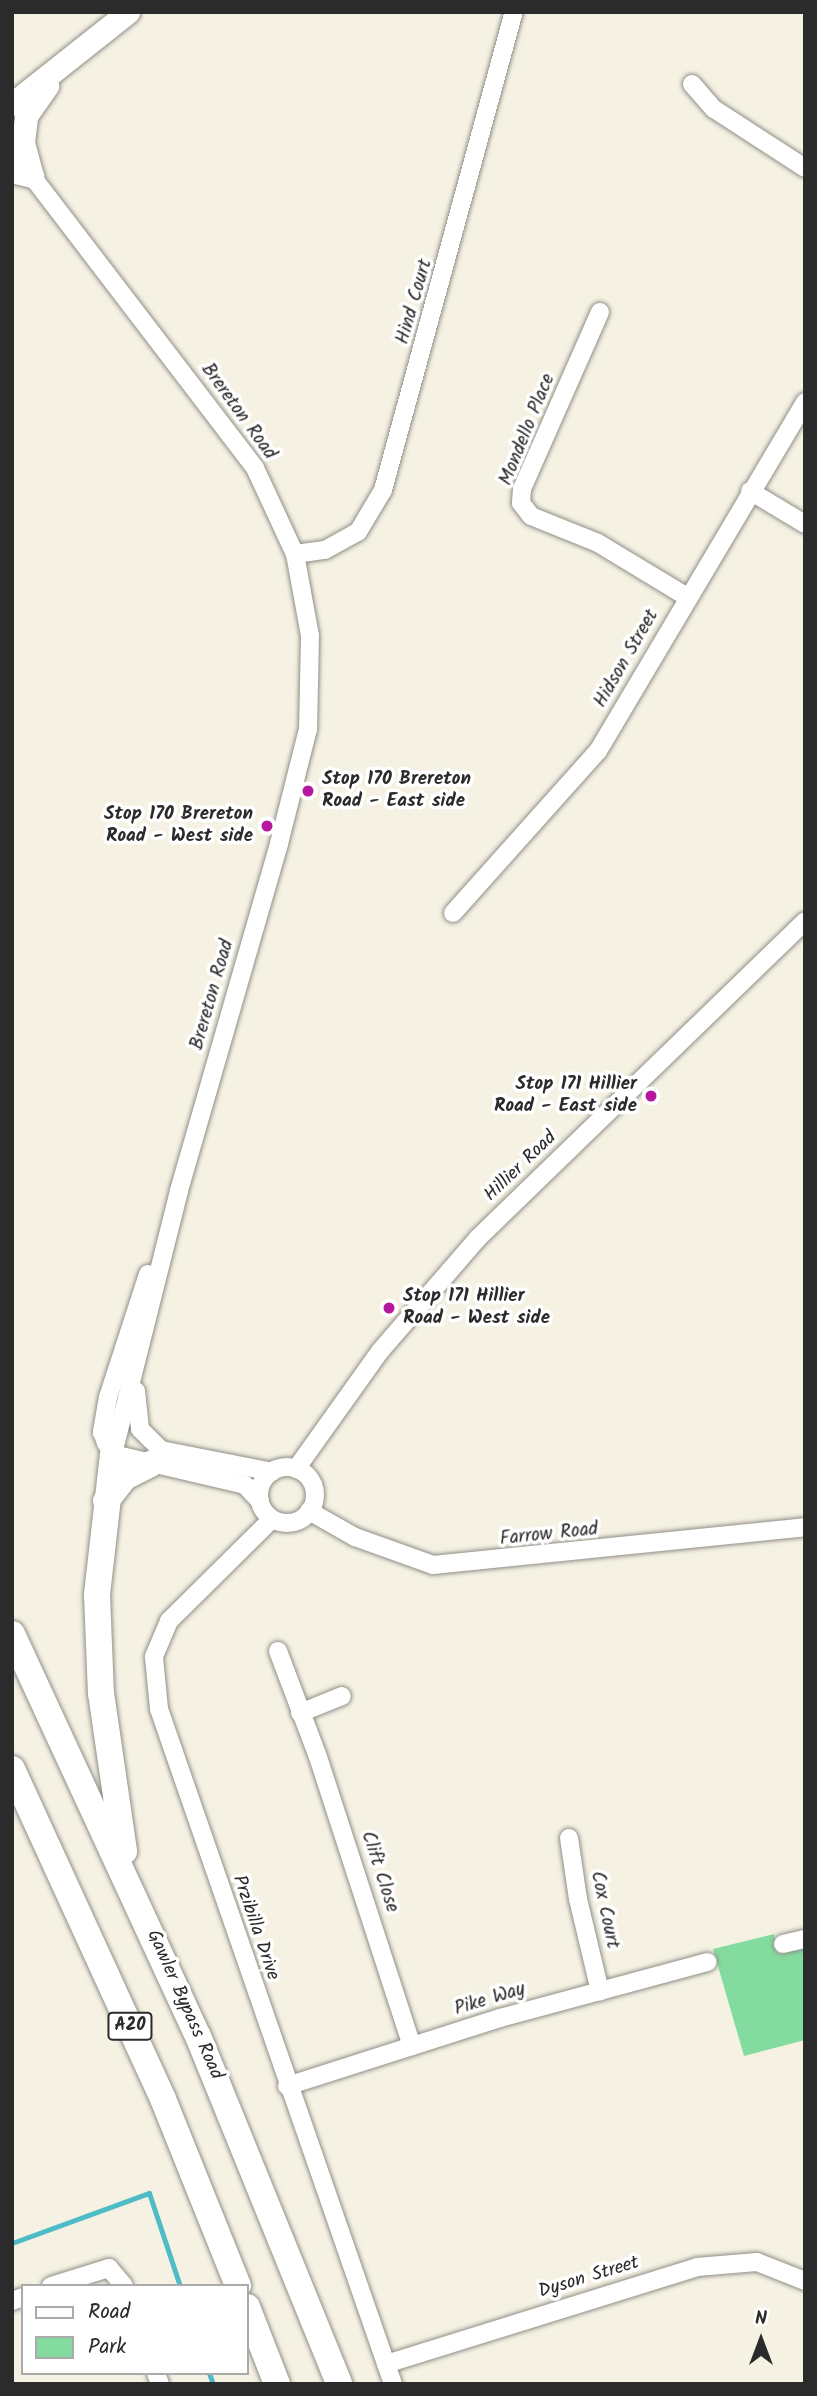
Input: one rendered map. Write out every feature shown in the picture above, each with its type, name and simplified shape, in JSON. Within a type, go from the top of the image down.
[{"type":"highway","points":[[113,1454],[97,1595],[101,1693],[128,1877]]},
{"type":"highway","points":[[106,1501],[125,1477],[151,1464]]},
{"type":"highway","name":"Gawler Bypass Road","points":[[12,1634],[128,1877],[218,2082],[339,2384]]},
{"type":"highway","name":"A20","points":[[12,1769],[163,2099],[237,2284]]},
{"type":"highway","points":[[248,2310],[277,2384]]},
{"type":"main road","points":[[12,104],[128,12]]},
{"type":"main road","points":[[22,174],[26,116],[60,66]]},
{"type":"street","name":"Hind Court","points":[[295,554],[325,550],[358,532],[383,490],[514,12]]},
{"type":"street","points":[[692,84],[714,108],[805,168]]},
{"type":"street","name":"Brereton Road","points":[[12,150],[22,174],[256,468],[295,554],[310,636],[308,729],[279,845],[179,1191],[113,1454]]},
{"type":"street","name":"Mondello Place","points":[[600,312],[522,489],[522,503],[531,516],[598,543],[687,597]]},
{"type":"street","name":"Hidson Street","points":[[453,913],[598,751],[805,402]]},
{"type":"street","points":[[750,491],[805,524]]},
{"type":"street","name":"Hillier Road","points":[[296,1469],[381,1350],[478,1238],[805,921]]},
{"type":"street","name":"Brereton Road","points":[[113,1454],[102,1432],[108,1397],[125,1334],[179,1191]]},
{"type":"street","name":"Brereton Road","points":[[138,1353],[136,1417],[152,1444],[272,1472]]},
{"type":"street","points":[[113,1454],[245,1485],[260,1500],[272,1519],[288,1523],[309,1511],[313,1487],[296,1469],[272,1472],[261,1485],[260,1500]]},
{"type":"street","name":"Farrow Road","points":[[309,1511],[355,1536],[433,1565],[805,1527]]},
{"type":"street","name":"Przibilla Drive","points":[[272,1519],[169,1620],[154,1657],[161,1718],[393,2384]]},
{"type":"street","name":"Clift Close","points":[[278,1651],[412,2046]]},
{"type":"street","points":[[300,1713],[342,1696]]},
{"type":"street","name":"Cox Court","points":[[569,1838],[578,1899],[600,1991]]},
{"type":"street","points":[[783,1944],[805,1939]]},
{"type":"street","name":"Pike Way","points":[[287,2086],[412,2046],[708,1962]]},
{"type":"street","name":"Dyson Street","points":[[386,2364],[696,2267],[757,2262],[805,2281]]},
{"type":"street","points":[[57,2284],[109,2268],[122,2284]]},
{"type":"green space","points":[[774,1934],[779,1954],[805,1948],[805,2040],[744,2056],[713,1949]]},
{"type":"waterway","points":[[12,2243],[149,2193],[179,2284]]},
{"type":"waterway","points":[[210,2375],[213,2384]]},
{"type":"place","name":"Stop 170 Brereton Road - East side","points":[[308,791]]},
{"type":"place","name":"Stop 170 Brereton Road - West side","points":[[267,826]]},
{"type":"place","name":"Stop 171 Hillier Road - East side","points":[[651,1096]]},
{"type":"place","name":"Stop 171 Hillier Road - West side","points":[[389,1308]]}]
